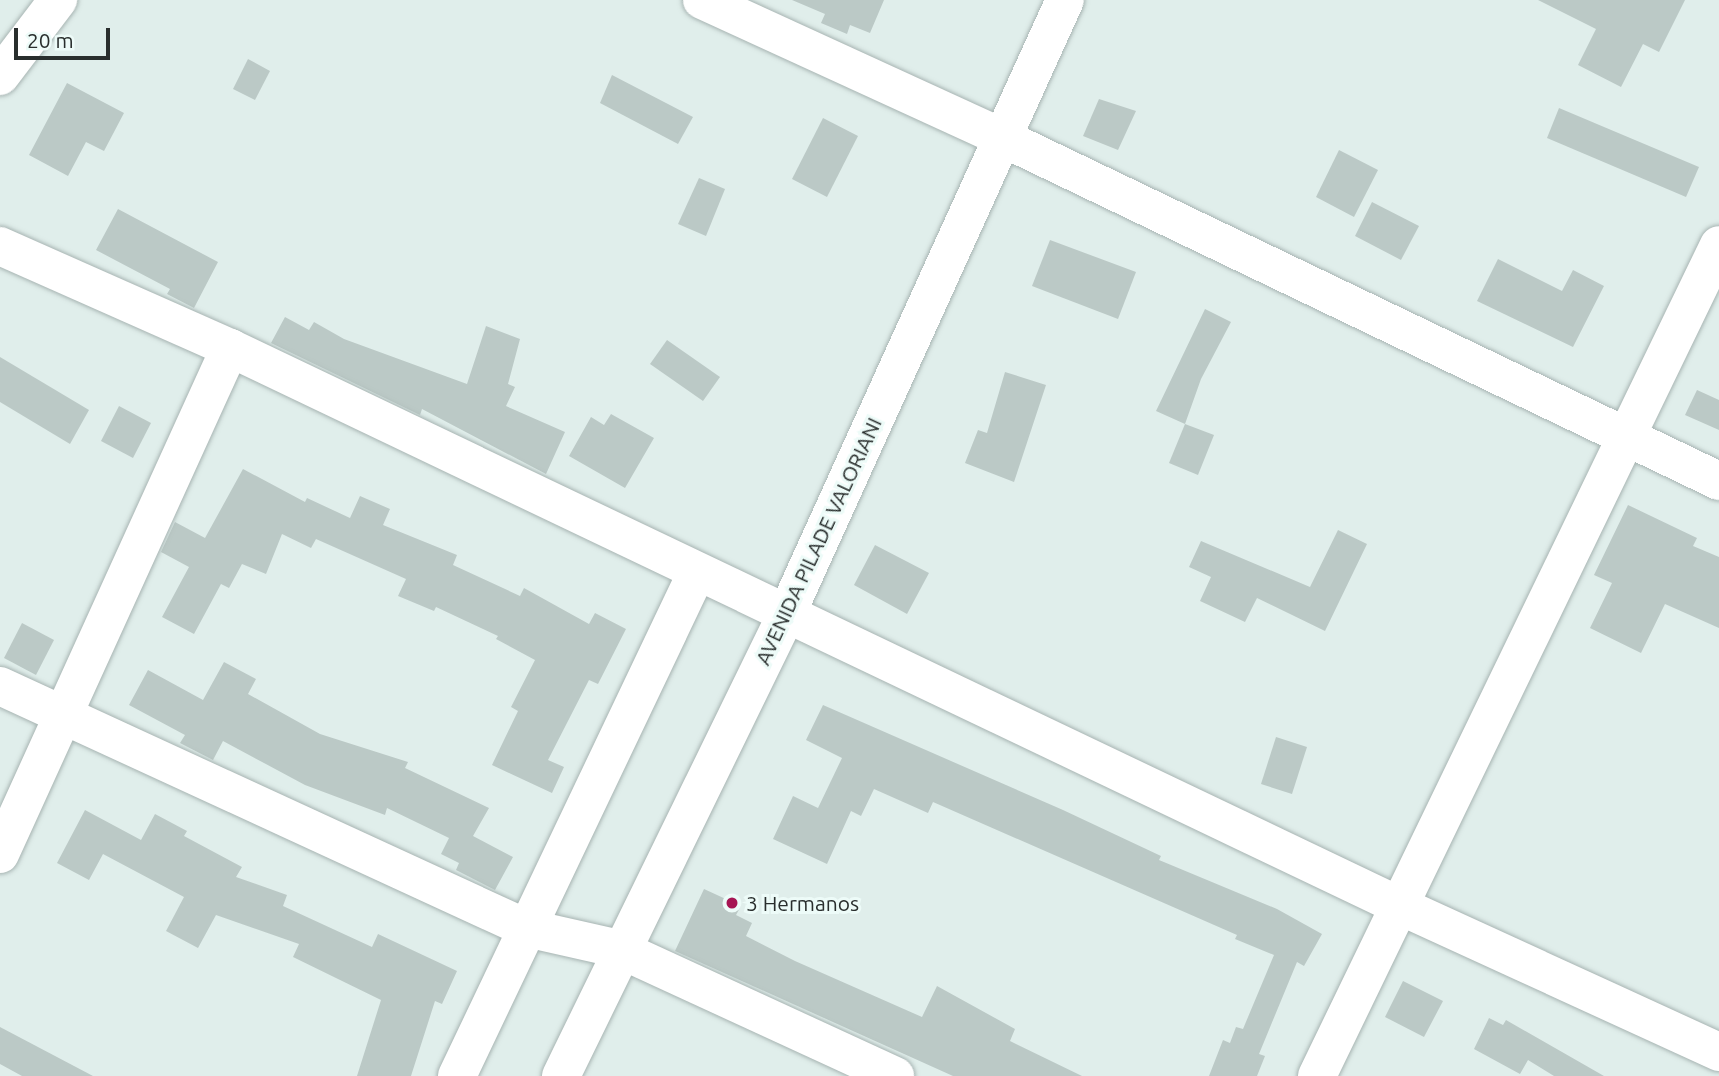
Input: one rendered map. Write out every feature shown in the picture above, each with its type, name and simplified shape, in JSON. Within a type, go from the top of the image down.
[{"type":"street","points":[[0,76],[58,0]]},
{"type":"street","points":[[702,0],[1003,138],[1719,481]]},
{"type":"street","name":"AVENIDA PILADE VALORIANI","points":[[561,1076],[620,950],[786,615],[1065,0]]},
{"type":"street","points":[[1317,1076],[1398,905],[1628,438],[1719,245]]},
{"type":"street","points":[[0,246],[230,348],[1398,905],[1719,1052]]},
{"type":"street","points":[[0,854],[230,348]]},
{"type":"street","points":[[457,1076],[697,572]]},
{"type":"street","points":[[0,686],[526,928],[620,950],[895,1076]]},
{"type":"building","points":[[792,0],[884,0],[870,33],[850,25],[847,34],[821,23],[825,14]]},
{"type":"building","points":[[1538,0],[1685,0],[1659,52],[1643,44],[1621,87],[1578,65],[1596,29]]},
{"type":"building","points":[[248,59],[270,71],[255,100],[233,89]]},
{"type":"building","points":[[612,75],[693,117],[678,144],[600,103]]},
{"type":"building","points":[[67,83],[124,113],[104,151],[86,142],[68,176],[29,155]]},
{"type":"building","points":[[1099,99],[1136,111],[1118,150],[1083,136]]},
{"type":"building","points":[[1559,108],[1699,167],[1686,197],[1547,138]]},
{"type":"building","points":[[823,118],[858,136],[827,197],[792,179]]},
{"type":"building","points":[[1339,150],[1378,170],[1354,217],[1316,197]]},
{"type":"building","points":[[699,178],[725,189],[706,236],[678,224]]},
{"type":"building","points":[[1372,202],[1419,226],[1401,260],[1355,236]]},
{"type":"building","points":[[118,209],[218,262],[194,308],[167,294],[170,289],[96,250]]},
{"type":"building","points":[[1050,240],[1136,272],[1118,319],[1032,286]]},
{"type":"building","points":[[1498,259],[1562,291],[1573,270],[1604,286],[1573,347],[1477,301]]},
{"type":"building","points":[[1205,309],[1231,322],[1201,379],[1185,424],[1156,411]]},
{"type":"building","points":[[285,317],[309,330],[314,322],[344,339],[467,384],[486,326],[520,339],[508,384],[515,387],[506,406],[565,432],[546,474],[422,409],[420,415],[271,343]]},
{"type":"building","points":[[667,340],[720,377],[703,401],[650,364]]},
{"type":"building","points":[[0,357],[89,410],[70,444],[0,402]]},
{"type":"building","points":[[1005,372],[1046,385],[1014,482],[965,463],[978,430],[987,433]]},
{"type":"building","points":[[1697,390],[1719,400],[1719,430],[1685,415]]},
{"type":"building","points":[[119,406],[151,423],[133,458],[101,441]]},
{"type":"building","points":[[611,414],[654,438],[625,488],[569,456],[591,417],[604,425]]},
{"type":"building","points":[[1185,424],[1214,435],[1198,475],[1169,463]]},
{"type":"building","points":[[243,469],[305,502],[307,498],[350,518],[360,496],[390,509],[383,525],[457,555],[453,565],[520,596],[524,588],[589,624],[595,613],[626,629],[598,684],[589,680],[548,760],[564,767],[552,793],[492,765],[518,711],[511,707],[535,660],[496,639],[498,636],[436,607],[434,611],[398,596],[406,579],[316,539],[311,548],[282,534],[266,574],[242,564],[229,588],[221,584],[194,634],[162,617],[189,567],[161,552],[175,522],[205,538]]},
{"type":"building","points":[[1628,505],[1697,538],[1693,546],[1719,557],[1719,628],[1665,604],[1641,653],[1590,628],[1612,583],[1594,575]]},
{"type":"building","points":[[1338,530],[1367,544],[1325,631],[1257,598],[1245,622],[1200,601],[1211,577],[1189,567],[1201,541],[1310,587]]},
{"type":"building","points":[[875,545],[929,573],[907,614],[854,585]]},
{"type":"building","points":[[22,623],[54,640],[36,675],[4,658]]},
{"type":"building","points":[[224,662],[256,679],[248,694],[320,734],[408,762],[405,768],[489,808],[473,836],[513,857],[495,890],[456,870],[459,863],[441,854],[449,838],[387,808],[385,815],[305,785],[223,741],[213,760],[180,743],[185,735],[129,705],[148,670],[203,700]]},
{"type":"building","points":[[823,705],[1063,810],[1161,856],[1159,860],[1277,909],[1322,934],[1304,966],[1297,962],[1259,1054],[1265,1056],[1257,1076],[1209,1076],[1223,1040],[1230,1043],[1236,1027],[1243,1029],[1274,955],[1235,939],[1237,935],[933,802],[928,813],[874,789],[861,816],[851,811],[827,864],[773,839],[793,796],[818,808],[842,758],[806,740]]},
{"type":"building","points":[[1276,737],[1307,747],[1292,794],[1261,784]]},
{"type":"building","points":[[85,810],[141,840],[155,814],[187,831],[184,836],[242,867],[236,877],[287,895],[283,906],[372,947],[378,934],[457,971],[442,1004],[435,1001],[411,1076],[357,1076],[381,1000],[293,957],[299,944],[216,915],[198,948],[166,931],[184,897],[103,854],[89,880],[57,863]]},
{"type":"building","points":[[704,889],[741,906],[736,915],[752,923],[746,936],[795,961],[922,1017],[937,986],[1015,1029],[1010,1041],[1082,1076],[953,1076],[675,951]]},
{"type":"building","points":[[1403,981],[1443,1001],[1424,1037],[1385,1017]]},
{"type":"building","points":[[1489,1018],[1503,1025],[1506,1020],[1604,1076],[1554,1076],[1528,1060],[1520,1074],[1474,1049]]},
{"type":"building","points":[[0,1027],[93,1076],[22,1076],[0,1064]]},
{"type":"place","name":"3 Hermanos","points":[[732,903]]}]
